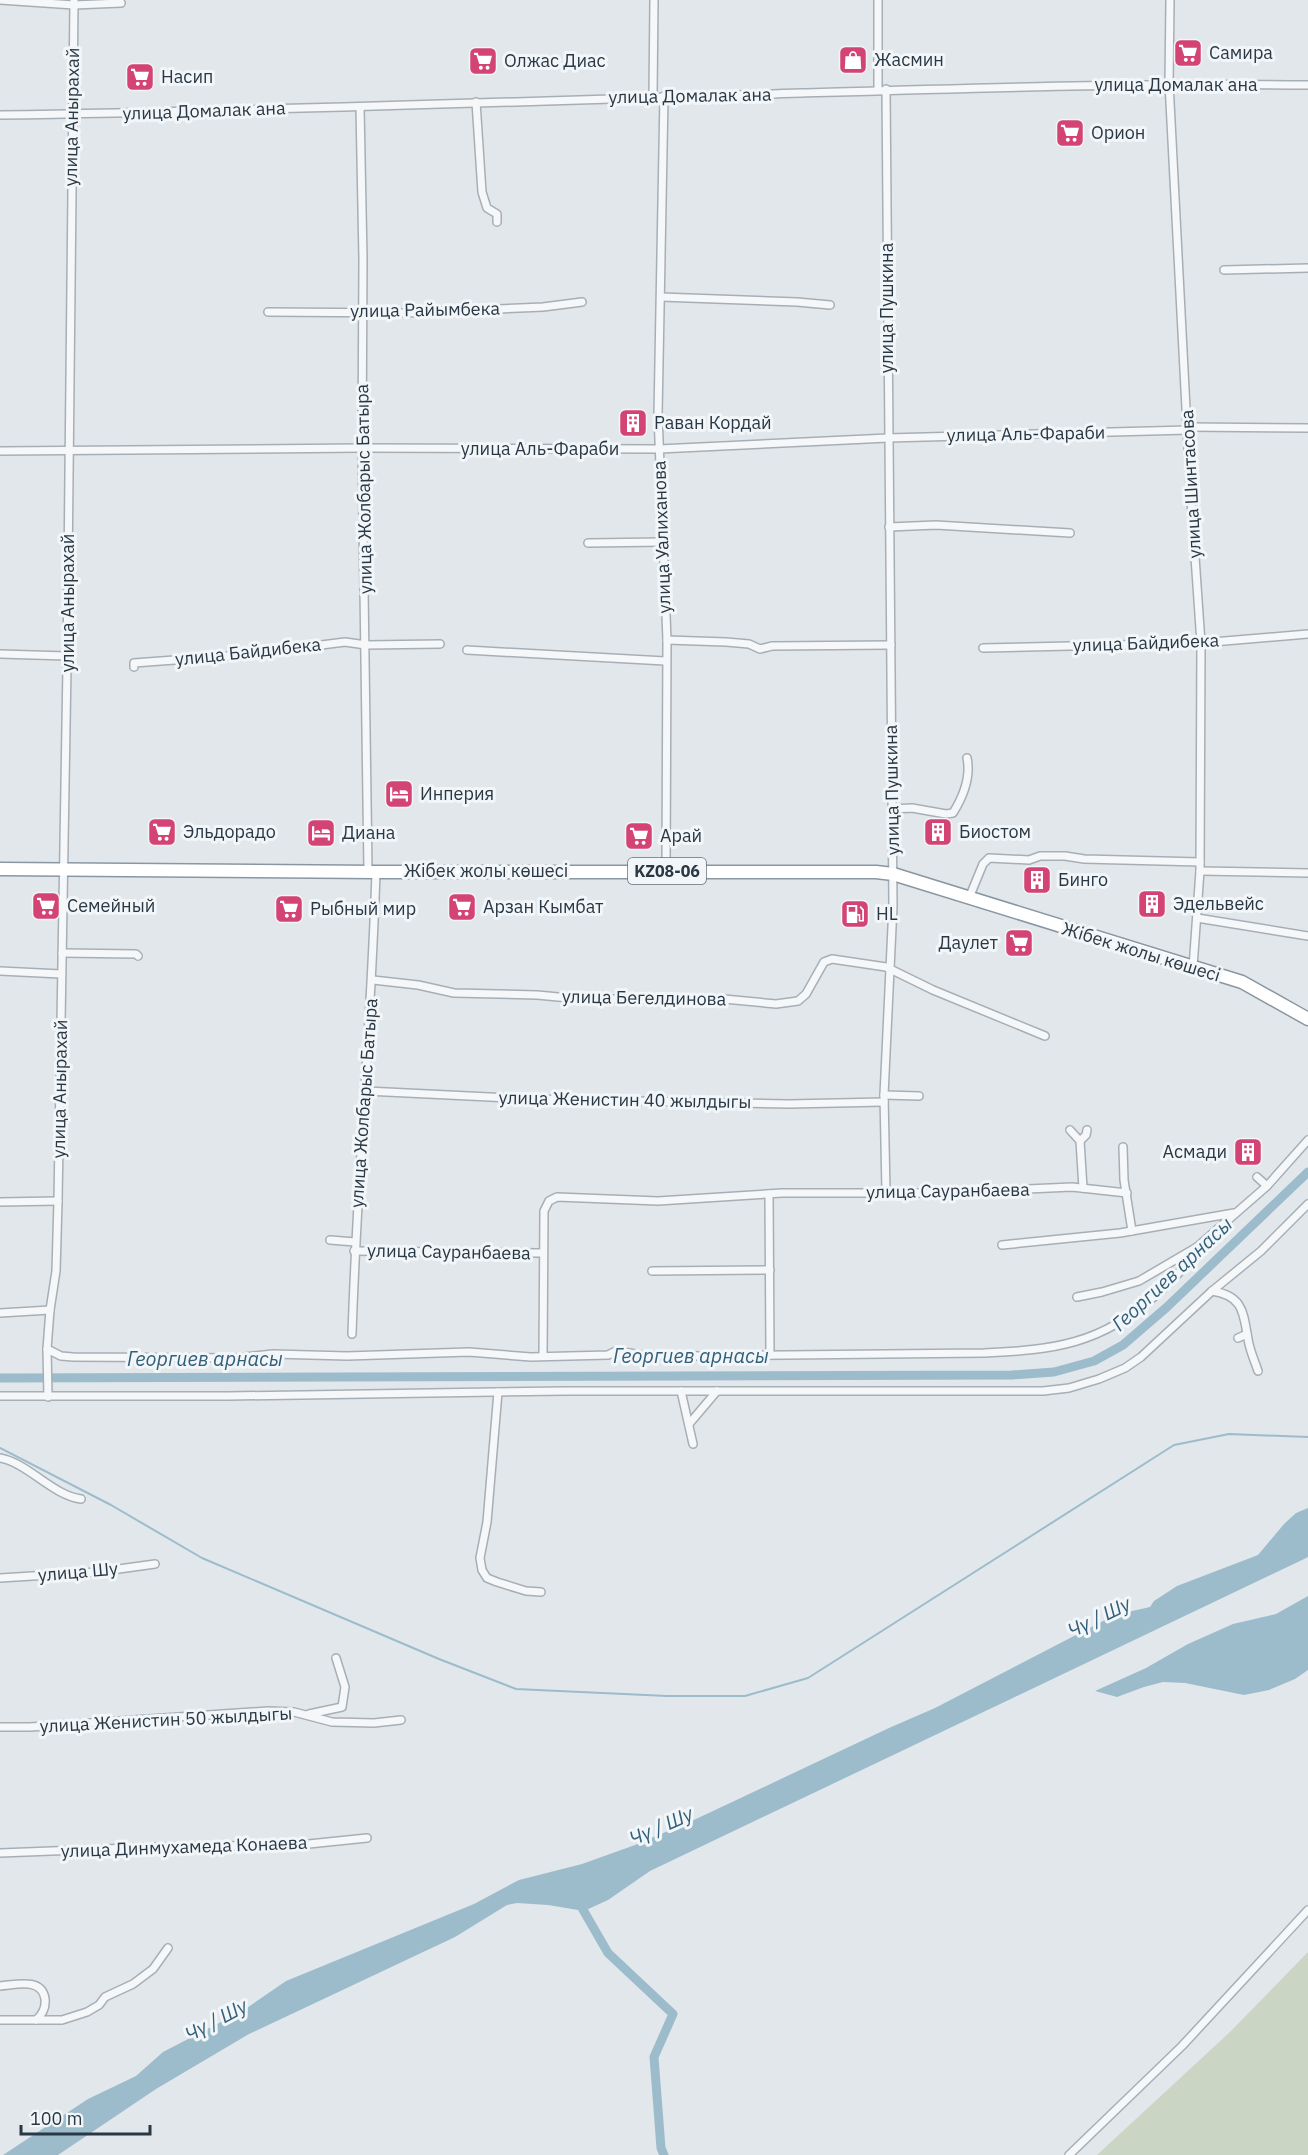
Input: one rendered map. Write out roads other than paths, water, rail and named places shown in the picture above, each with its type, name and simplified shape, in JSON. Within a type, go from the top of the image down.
[{"type":"highway","name":"Жібек жолы көшесі","points":[[0,869],[876,872],[893,874],[1242,982],[1308,1019]]},
{"type":"street","points":[[0,0],[121,3]]},
{"type":"street","points":[[653,96],[654,0]]},
{"type":"street","name":"улица Пушкина","points":[[878,0],[882,89],[888,438],[893,874],[892,970],[884,1099],[886,1191]]},
{"type":"street","name":"улица Шинтасова","points":[[1170,0],[1169,83],[1201,642],[1200,871],[1192,968]]},
{"type":"street","name":"улица Анырахай","points":[[48,1396],[50,1310],[56,1271],[58,1201],[74,2]]},
{"type":"street","name":"улица Домалак ана","points":[[0,116],[360,107],[882,89],[1169,83],[1308,85]]},
{"type":"street","name":"улица Уалиханова","points":[[664,96],[659,449],[667,640],[665,661],[666,871]]},
{"type":"street","points":[[476,102],[482,192],[487,208],[497,214],[497,222]]},
{"type":"street","name":"улица Жолбарыс Батыра","points":[[352,1334],[354,1251],[372,980],[372,872],[362,448],[364,314],[360,107]]},
{"type":"street","points":[[1224,270],[1308,268]]},
{"type":"street","points":[[661,297],[830,305]]},
{"type":"street","name":"улица Райымбека","points":[[268,312],[350,311],[364,314],[543,307],[582,302]]},
{"type":"street","name":"улица Аль-Фараби","points":[[0,451],[362,448],[659,449],[888,438],[1188,429],[1308,428]]},
{"type":"street","points":[[889,526],[936,525],[1070,533]]},
{"type":"street","points":[[588,543],[663,542]]},
{"type":"street","name":"улица Байдибека","points":[[983,648],[1201,642],[1308,634]]},
{"type":"street","points":[[667,640],[749,644],[760,649],[772,646],[891,645]]},
{"type":"street","name":"улица Байдибека","points":[[134,667],[134,663],[253,654],[345,642],[366,645],[440,644]]},
{"type":"street","points":[[467,650],[665,661]]},
{"type":"street","points":[[0,654],[67,656]]},
{"type":"street","points":[[892,809],[953,813],[966,786],[967,758]]},
{"type":"street","points":[[969,898],[982,864],[989,858],[1029,860],[1040,856],[1065,856],[1084,859],[1200,862]]},
{"type":"street","points":[[1200,871],[1308,873]]},
{"type":"street","points":[[1197,918],[1308,936]]},
{"type":"street","points":[[62,952],[136,954],[138,956]]},
{"type":"street","name":"улица Бегелдинова","points":[[372,980],[418,985],[454,993],[537,995],[580,999],[724,999],[776,1004],[798,1001],[806,994],[819,969],[827,960],[886,967],[892,970]]},
{"type":"street","points":[[892,970],[933,990],[1045,1036]]},
{"type":"street","points":[[0,971],[62,974]]},
{"type":"street","name":"улица Женистин 40 жылдыгы","points":[[366,1091],[531,1099],[789,1104],[919,1096]]},
{"type":"street","points":[[1070,1130],[1080,1141],[1083,1188]]},
{"type":"street","points":[[1080,1141],[1088,1130]]},
{"type":"street","points":[[1077,1297],[1139,1281],[1197,1247],[1267,1186],[1308,1140]]},
{"type":"street","points":[[1123,1147],[1124,1180],[1132,1231]]},
{"type":"street","points":[[1257,1177],[1267,1186]]},
{"type":"street","name":"улица Сауранбаева","points":[[543,1356],[544,1211],[549,1201],[557,1197],[658,1201],[769,1194],[886,1191],[940,1193],[1083,1188],[1127,1193]]},
{"type":"street","points":[[769,1194],[770,1355]]},
{"type":"street","points":[[0,1202],[58,1201]]},
{"type":"street","points":[[0,1396],[1042,1391],[1069,1388],[1125,1368],[1141,1357],[1212,1291],[1261,1251],[1308,1204]]},
{"type":"street","points":[[1002,1245],[1132,1231],[1234,1213]]},
{"type":"street","points":[[330,1240],[355,1242]]},
{"type":"street","points":[[48,1353],[73,1357],[235,1358],[256,1355],[347,1356],[469,1352],[543,1356],[608,1354],[616,1351],[642,1355],[700,1356],[984,1353],[1045,1349],[1088,1338],[1130,1316],[1184,1269],[1197,1247]]},
{"type":"street","name":"улица Сауранбаева","points":[[354,1251],[543,1253]]},
{"type":"street","points":[[652,1271],[770,1270]]},
{"type":"street","points":[[1212,1291],[1229,1296],[1242,1308],[1246,1317],[1249,1346],[1258,1371]]},
{"type":"street","points":[[0,1312],[50,1310]]},
{"type":"street","points":[[1238,1338],[1247,1334]]},
{"type":"street","points":[[681,1391],[693,1444]]},
{"type":"street","points":[[689,1424],[717,1391]]},
{"type":"street","points":[[498,1392],[487,1522],[480,1558],[482,1570],[487,1578],[497,1582],[526,1591],[541,1592]]},
{"type":"street","points":[[0,1458],[10,1460],[47,1483],[81,1499]]},
{"type":"street","name":"улица Шу","points":[[0,1578],[97,1572],[155,1564]]},
{"type":"street","points":[[309,1714],[342,1707],[345,1687],[336,1658]]},
{"type":"street","name":"улица Женистин 50 жылдыгы","points":[[0,1727],[268,1712],[309,1714],[320,1720],[332,1722],[374,1723],[401,1720]]},
{"type":"street","name":"улица Динмухамеда Конаева","points":[[0,1853],[155,1847],[298,1845],[367,1838]]},
{"type":"street","points":[[1069,2155],[1182,2046],[1308,1910]]},
{"type":"street","points":[[0,2020],[62,2020],[87,2012],[99,2005],[105,1997],[133,1984],[153,1969],[168,1948]]},
{"type":"street","points":[[0,1986],[34,1984],[40,1987],[44,1991],[45,2003],[42,2015],[36,2020]]},
{"type":"water","points":[[1308,1508],[1308,1557],[1302,1560],[650,1871],[608,1900],[584,1911],[548,1905],[517,1903],[507,1905],[455,1937],[249,2034],[156,2089],[58,2155],[3,2155],[88,2099],[136,2076],[163,2052],[244,2010],[286,1981],[474,1904],[519,1880],[582,1864],[696,1819],[935,1708],[1105,1620],[1150,1607],[1154,1601],[1177,1586],[1258,1555],[1284,1524],[1296,1513]]},
{"type":"water","points":[[1308,1596],[1308,1670],[1295,1679],[1269,1690],[1244,1695],[1185,1683],[1163,1682],[1117,1697],[1095,1691],[1146,1668],[1188,1644],[1233,1624],[1276,1614]]},
{"type":"waterway","name":"Георгиев арнасы","points":[[0,1378],[1012,1375],[1054,1372],[1094,1361],[1123,1345],[1167,1307],[1308,1172]]},
{"type":"waterway","points":[[0,1448],[111,1505],[202,1558],[439,1659],[516,1689],[667,1696],[745,1696],[808,1678],[1174,1445],[1229,1434],[1308,1437]]},
{"type":"waterway","points":[[578,1901],[608,1953],[673,2014],[654,2057],[661,2148],[664,2155]]},
{"type":"place","name":"Самира","points":[[1188,53]]},
{"type":"place","name":"Жасмин","points":[[853,60]]},
{"type":"place","name":"Олжас Диас","points":[[483,61]]},
{"type":"place","name":"Насип","points":[[140,77]]},
{"type":"place","name":"Орион","points":[[1070,133]]},
{"type":"place","name":"Раван Кордай","points":[[633,423]]},
{"type":"place","name":"Инперия","points":[[399,794]]},
{"type":"place","name":"Эльдорадо","points":[[162,832]]},
{"type":"place","name":"Биостом","points":[[938,832]]},
{"type":"place","name":"Диана","points":[[321,833]]},
{"type":"place","name":"Арай","points":[[639,836]]},
{"type":"place","name":"Бинго","points":[[1037,880]]},
{"type":"place","name":"Эдельвейс","points":[[1152,904]]},
{"type":"place","name":"Семейный","points":[[46,906]]},
{"type":"place","name":"Арзан Кымбат","points":[[462,907]]},
{"type":"place","name":"Рыбный мир","points":[[289,909]]},
{"type":"place","name":"HL","points":[[855,914]]},
{"type":"place","name":"Даулет","points":[[1019,943]]},
{"type":"place","name":"Асмади","points":[[1248,1152]]},
{"type":"water label","name":"Чү / Шу","points":[[1099,1617]]},
{"type":"water label","name":"Чү / Шу","points":[[661,1826]]},
{"type":"water label","name":"Чү / Шу","points":[[216,2020]]}]
